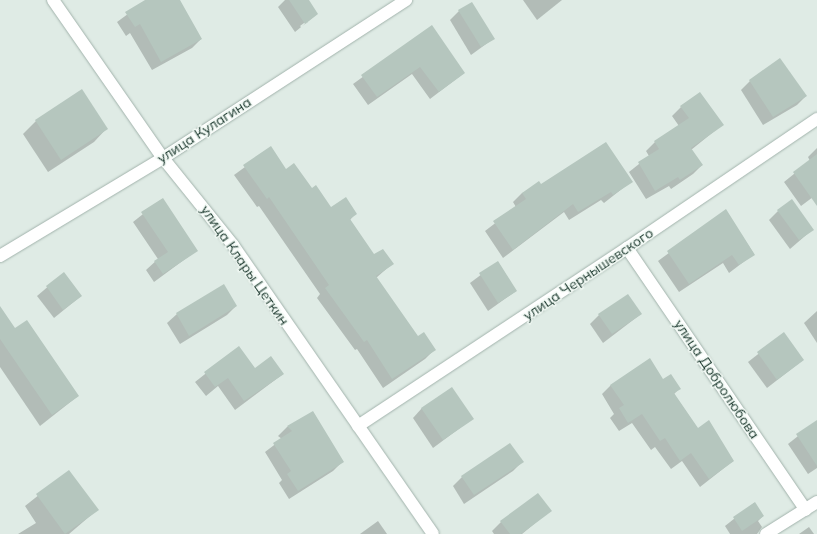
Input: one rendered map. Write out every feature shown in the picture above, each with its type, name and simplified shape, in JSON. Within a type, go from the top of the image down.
[{"type":"street","name":"улица Клары Цеткин","points":[[52,0],[163,158],[234,245],[433,534]]},
{"type":"street","name":"улица Кулагина","points":[[0,256],[163,158],[406,0]]},
{"type":"street","name":"улица Чернышевского","points":[[358,426],[627,248],[817,118]]},
{"type":"street","name":"улица Добролюбова","points":[[627,248],[806,510]]},
{"type":"street","points":[[766,534],[817,502]]},
{"type":"building","points":[[145,0],[180,0],[202,39],[161,62],[140,24],[135,27],[125,12]]},
{"type":"building","points":[[289,0],[309,0],[318,14],[305,24]]},
{"type":"building","points":[[472,2],[495,39],[481,47],[458,10]]},
{"type":"building","points":[[432,25],[465,73],[439,92],[420,67],[377,97],[361,75]]},
{"type":"building","points":[[780,58],[807,96],[773,117],[749,80]]},
{"type":"building","points":[[82,89],[108,129],[61,160],[35,120]]},
{"type":"building","points":[[700,92],[724,125],[691,148],[703,165],[680,180],[678,177],[655,191],[638,162],[659,149],[654,141],[689,118],[680,106]]},
{"type":"building","points":[[606,142],[633,182],[613,195],[611,192],[578,212],[573,204],[513,250],[493,221],[526,199],[522,193],[539,181],[541,184]]},
{"type":"building","points":[[271,146],[286,169],[294,163],[312,188],[316,185],[331,207],[346,197],[357,214],[350,219],[374,254],[383,249],[394,264],[376,276],[418,336],[424,332],[436,350],[392,379],[367,340],[364,342],[325,288],[329,285],[269,197],[267,199],[243,165]]},
{"type":"building","points":[[817,154],[817,206],[793,172]]},
{"type":"building","points":[[163,198],[198,251],[163,274],[154,261],[168,252],[141,212]]},
{"type":"building","points":[[792,199],[814,230],[799,240],[777,210]]},
{"type":"building","points":[[726,209],[755,255],[739,265],[732,255],[689,284],[667,251]]},
{"type":"building","points":[[498,261],[517,291],[498,303],[479,273]]},
{"type":"building","points":[[64,272],[82,296],[63,310],[46,286]]},
{"type":"building","points":[[224,284],[237,306],[189,336],[176,313]]},
{"type":"building","points":[[628,294],[642,314],[612,334],[598,314]]},
{"type":"building","points":[[0,306],[15,328],[27,320],[79,396],[52,415],[0,339]]},
{"type":"building","points":[[784,332],[804,360],[777,380],[757,352]]},
{"type":"building","points":[[239,346],[255,368],[271,356],[284,374],[244,401],[228,378],[215,387],[204,372]]},
{"type":"building","points":[[650,358],[663,379],[671,374],[681,389],[674,393],[698,428],[709,420],[734,461],[709,479],[691,453],[680,461],[665,438],[660,441],[642,414],[628,423],[619,408],[624,405],[610,385]]},
{"type":"building","points":[[452,387],[474,419],[443,440],[421,408]]},
{"type":"building","points":[[313,411],[344,462],[298,491],[287,474],[291,471],[273,443],[292,431],[287,426]]},
{"type":"building","points":[[817,420],[817,466],[796,434]]},
{"type":"building","points":[[510,443],[524,462],[474,495],[461,476]]},
{"type":"building","points":[[69,470],[99,510],[65,534],[36,494]]},
{"type":"building","points":[[538,493],[552,511],[521,534],[510,534],[500,521]]},
{"type":"building","points":[[755,502],[764,516],[742,531],[733,517]]}]
